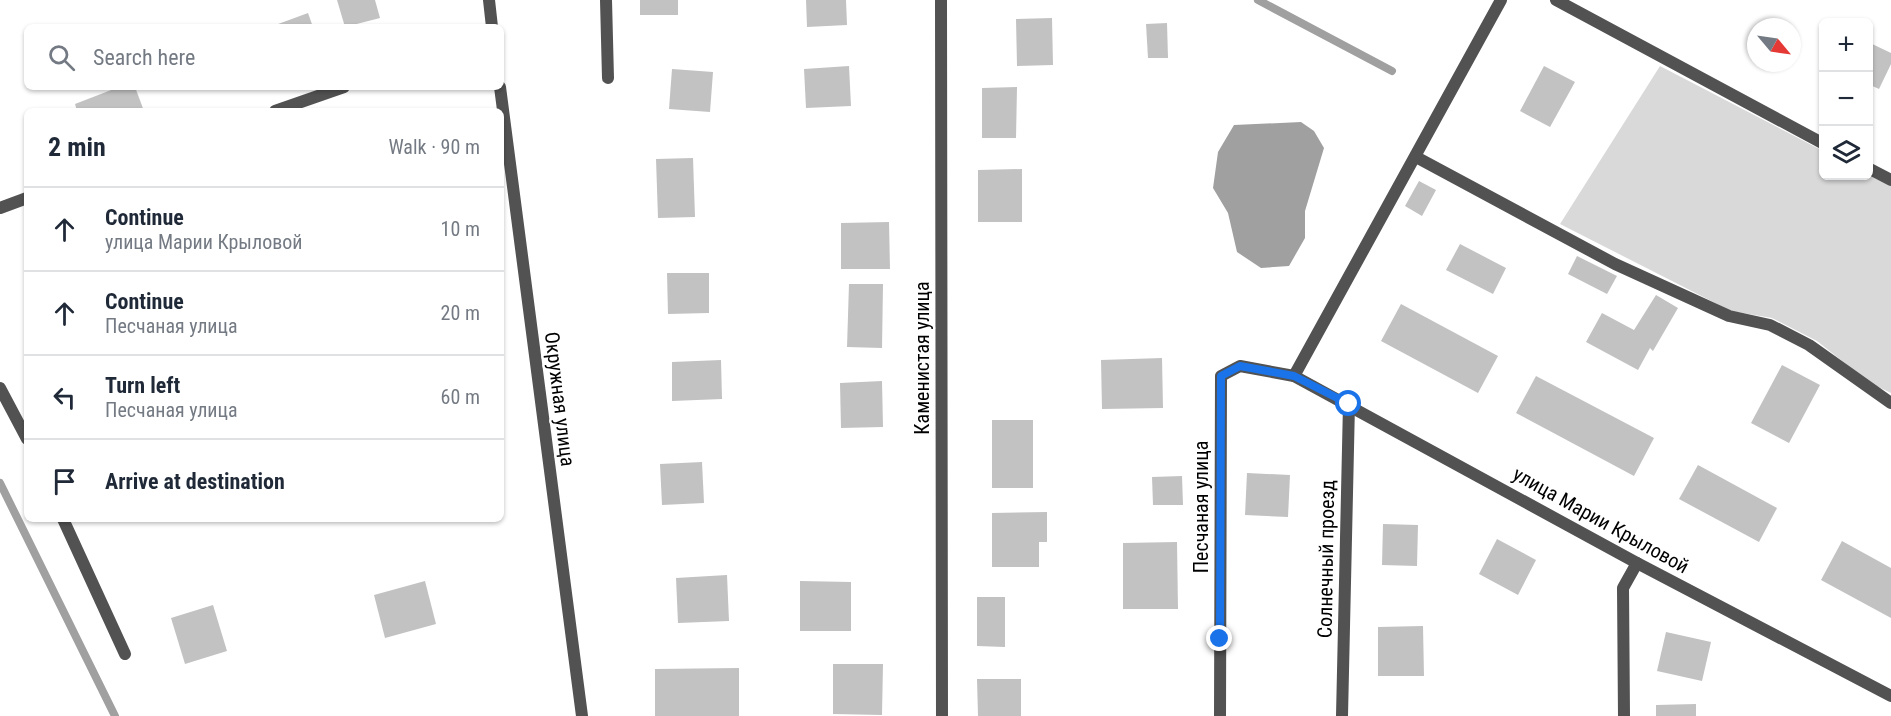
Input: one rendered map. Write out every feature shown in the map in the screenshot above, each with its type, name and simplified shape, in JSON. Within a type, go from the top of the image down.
[{"type":"street","points":[[489,0],[492,24]]},
{"type":"street","points":[[606,0],[608,78]]},
{"type":"street","name":"Каменистая улица","points":[[941,0],[942,716]]},
{"type":"street","points":[[1294,376],[1501,0]]},
{"type":"street","points":[[1556,0],[1819,141]]},
{"type":"street","points":[[284,108],[335,90]]},
{"type":"street","name":"Окружная улица","points":[[500,90],[503,108]]},
{"type":"street","name":"Окружная улица","points":[[504,118],[582,716]]},
{"type":"street","points":[[1416,157],[1615,264],[1729,316],[1770,325],[1809,345],[1891,404]]},
{"type":"street","points":[[1873,170],[1891,180]]},
{"type":"street","points":[[0,208],[24,199]]},
{"type":"street","name":"Песчаная улица","points":[[1220,716],[1221,376],[1240,366],[1294,376]]},
{"type":"street","name":"улица Марии Крыловой","points":[[1294,376],[1637,563],[1891,696]]},
{"type":"street","points":[[0,388],[24,433]]},
{"type":"street","name":"Солнечный проезд","points":[[1342,716],[1349,404]]},
{"type":"street","points":[[64,522],[125,654]]},
{"type":"street","points":[[1624,716],[1623,588],[1637,563]]},
{"type":"shaded area","points":[[1660,66],[1819,149],[1819,180],[1873,180],[1873,177],[1891,186],[1891,393],[1870,383],[1817,341],[1772,318],[1731,311],[1560,224]]},
{"type":"shaded area","points":[[1301,122],[1314,131],[1324,148],[1305,211],[1305,238],[1289,266],[1261,268],[1237,252],[1228,213],[1213,188],[1218,152],[1234,125]]},
{"type":"building","points":[[337,0],[375,0],[380,18],[357,24],[344,24]]},
{"type":"building","points":[[640,0],[678,0],[678,15],[640,15]]},
{"type":"building","points":[[806,0],[846,0],[847,25],[807,27]]},
{"type":"building","points":[[308,13],[312,24],[278,24]]},
{"type":"building","points":[[1052,18],[1053,65],[1017,66],[1016,19]]},
{"type":"building","points":[[1167,23],[1168,58],[1148,58],[1146,24]]},
{"type":"building","points":[[1873,44],[1891,53],[1891,64],[1879,89],[1873,86]]},
{"type":"building","points":[[849,66],[851,106],[806,108],[804,69]]},
{"type":"building","points":[[1544,66],[1575,82],[1550,127],[1520,111]]},
{"type":"building","points":[[672,69],[713,72],[710,112],[669,109]]},
{"type":"building","points":[[1017,87],[1016,138],[982,138],[982,88]]},
{"type":"building","points":[[111,90],[136,90],[143,108],[76,108],[75,104]]},
{"type":"building","points":[[693,158],[695,217],[658,218],[656,159]]},
{"type":"building","points":[[1022,169],[1022,222],[978,222],[978,170]]},
{"type":"building","points":[[1419,181],[1436,190],[1422,216],[1405,206]]},
{"type":"building","points":[[889,222],[890,269],[841,269],[841,223]]},
{"type":"building","points":[[1460,244],[1506,268],[1493,294],[1446,270]]},
{"type":"building","points":[[1577,256],[1617,276],[1607,294],[1568,274]]},
{"type":"building","points":[[667,273],[709,273],[709,313],[668,314]]},
{"type":"building","points":[[849,284],[883,284],[882,348],[847,347]]},
{"type":"building","points":[[1656,295],[1678,308],[1653,351],[1650,348],[1638,370],[1586,342],[1602,313],[1634,330]]},
{"type":"building","points":[[1401,304],[1498,356],[1478,393],[1381,341]]},
{"type":"building","points":[[1162,358],[1163,408],[1102,409],[1101,360]]},
{"type":"building","points":[[721,360],[722,399],[672,401],[672,362]]},
{"type":"building","points":[[1782,365],[1820,385],[1789,443],[1751,423]]},
{"type":"building","points":[[1536,376],[1654,438],[1634,476],[1516,413]]},
{"type":"building","points":[[882,381],[883,427],[841,428],[840,383]]},
{"type":"building","points":[[992,420],[1033,420],[1033,488],[992,488]]},
{"type":"building","points":[[702,462],[704,503],[662,505],[660,464]]},
{"type":"building","points":[[1698,465],[1777,508],[1759,542],[1679,499]]},
{"type":"building","points":[[1247,473],[1290,475],[1288,517],[1245,515]]},
{"type":"building","points":[[1182,476],[1183,505],[1153,505],[1152,477]]},
{"type":"building","points":[[1047,512],[1047,542],[1039,542],[1039,567],[992,567],[992,513]]},
{"type":"building","points":[[1383,524],[1418,525],[1417,566],[1382,565]]},
{"type":"building","points":[[1497,539],[1536,560],[1518,595],[1479,574]]},
{"type":"building","points":[[1842,541],[1891,568],[1891,618],[1821,580]]},
{"type":"building","points":[[1177,542],[1178,609],[1123,609],[1123,543]]},
{"type":"building","points":[[727,575],[729,621],[678,623],[676,578]]},
{"type":"building","points":[[425,581],[436,624],[385,638],[374,595]]},
{"type":"building","points":[[800,581],[851,582],[851,631],[800,631]]},
{"type":"building","points":[[977,597],[1005,597],[1005,647],[977,646]]},
{"type":"building","points":[[213,605],[227,651],[185,664],[171,618]]},
{"type":"building","points":[[1423,626],[1424,676],[1378,676],[1378,627]]},
{"type":"building","points":[[1666,632],[1711,642],[1702,681],[1657,671]]},
{"type":"building","points":[[833,664],[883,664],[882,715],[833,714]]},
{"type":"building","points":[[739,668],[739,716],[655,716],[655,669]]},
{"type":"building","points":[[977,679],[1021,679],[1021,716],[978,716]]},
{"type":"building","points":[[1696,704],[1696,716],[1656,716],[1656,705]]},
{"type":"waterway","points":[[1258,0],[1392,71]]},
{"type":"waterway","points":[[0,483],[115,716]]},
{"type":"route","points":[[1220,639],[1221,376],[1240,366],[1294,376],[1349,404]]}]
